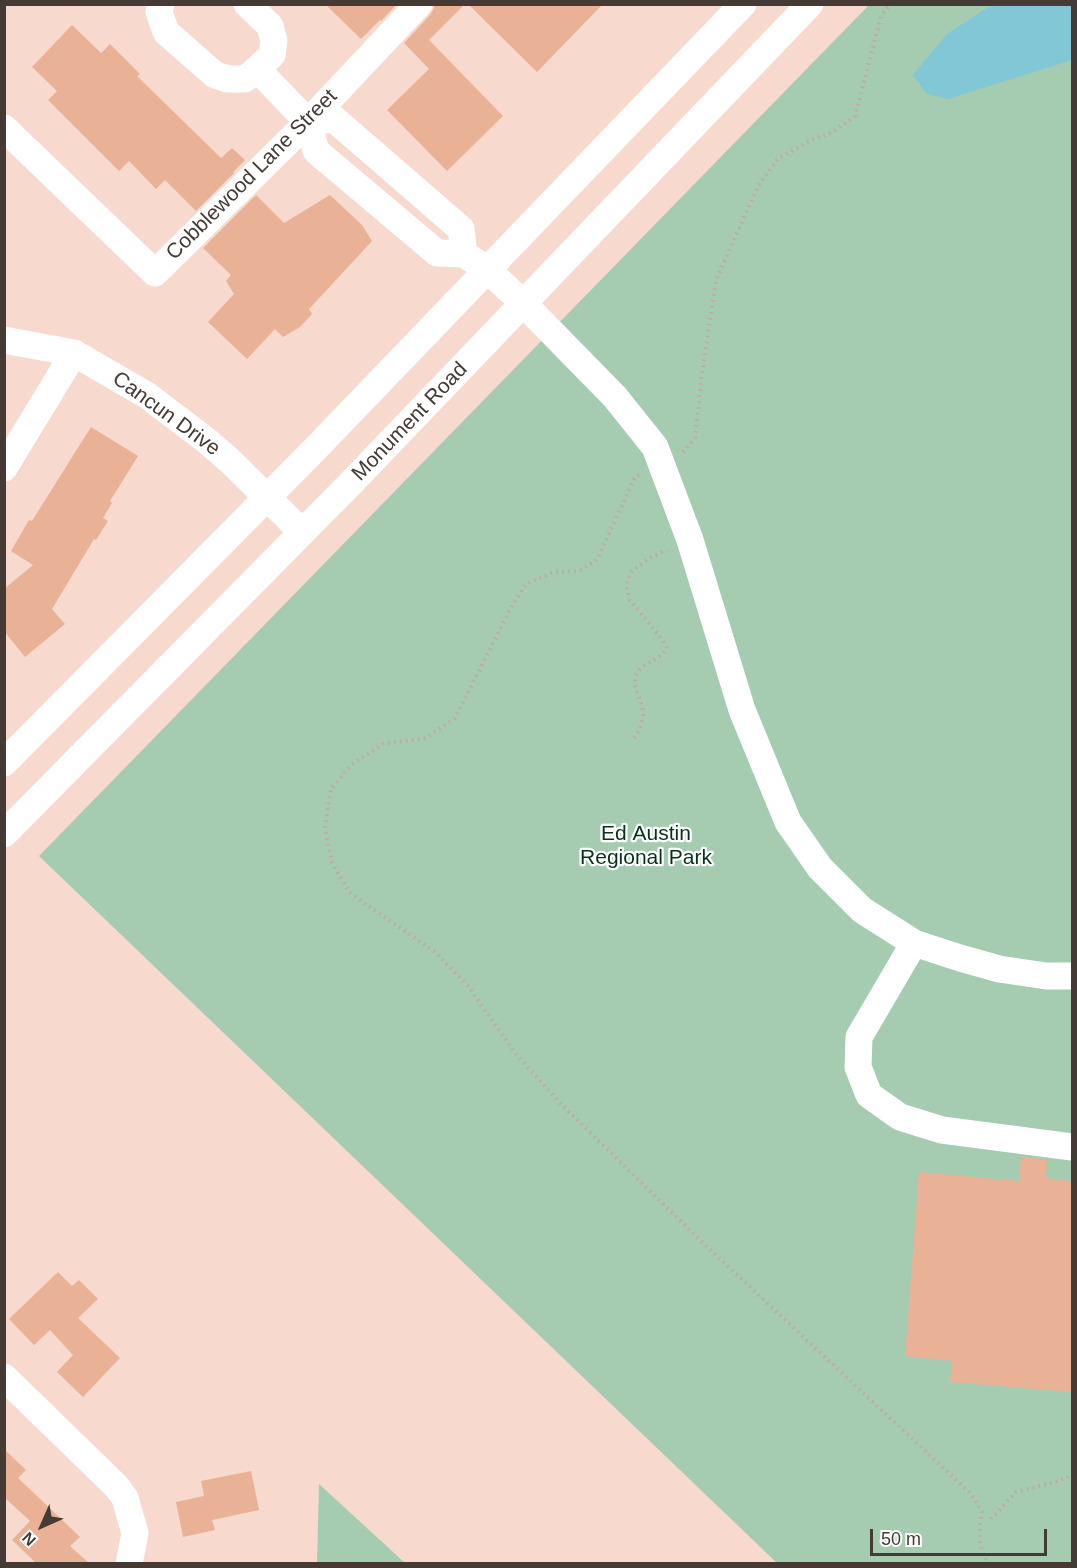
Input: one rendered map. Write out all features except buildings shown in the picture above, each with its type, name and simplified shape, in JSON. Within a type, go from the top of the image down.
[{"type":"street","points":[[161,4],[159,12],[166,32],[215,75],[228,79],[245,79],[272,55],[274,41],[270,26],[247,4]]},
{"type":"street","name":"Cobblewood Lane Street","points":[[4,128],[154,273],[308,122],[419,4]]},
{"type":"street","points":[[4,763],[267,497],[743,4]]},
{"type":"street","name":"Monument Road","points":[[4,834],[524,304],[810,4]]},
{"type":"street","points":[[257,69],[308,122],[316,151],[437,253],[464,254],[488,270],[615,397],[655,447],[690,540],[742,710],[788,822],[820,868],[862,910],[914,943],[999,969],[1046,976],[1072,976]]},
{"type":"street","points":[[308,122],[334,119],[461,229],[464,254]]},
{"type":"street","name":"Cancun Drive","points":[[4,340],[74,353],[148,396],[222,454],[302,532]]},
{"type":"street","points":[[4,468],[74,353]]},
{"type":"street","points":[[914,943],[860,1037],[858,1067],[869,1095],[900,1117],[942,1130],[1072,1147]]},
{"type":"street","points":[[4,1377],[116,1486],[125,1498],[135,1533],[129,1563]]},
{"type":"path","points":[[890,4],[881,16],[855,116],[833,132],[811,140],[778,159],[758,186],[716,280],[695,438],[685,451],[661,461],[635,477],[597,560],[579,571],[554,572],[526,584],[511,608],[455,718],[426,738],[383,744],[351,765],[331,789],[325,828],[332,863],[350,893],[435,952],[468,986],[516,1054],[561,1104],[701,1241],[970,1493],[982,1512],[979,1533],[985,1559],[990,1563]]},
{"type":"path","points":[[634,738],[640,728],[643,714],[636,688],[636,674],[643,666],[660,657],[667,648],[630,600],[626,585],[632,571],[649,558],[690,540]]},
{"type":"path","points":[[991,1520],[1016,1492],[1056,1482],[1072,1475]]},
{"type":"green space","name":"Ed Austin Regional Park","points":[[869,5],[1072,5],[1072,1563],[777,1563],[39,856]]},
{"type":"green space","points":[[319,1484],[405,1563],[317,1563]]},
{"type":"water","points":[[996,5],[1072,5],[1072,60],[948,99],[927,94],[913,75],[947,34],[987,8]]}]
